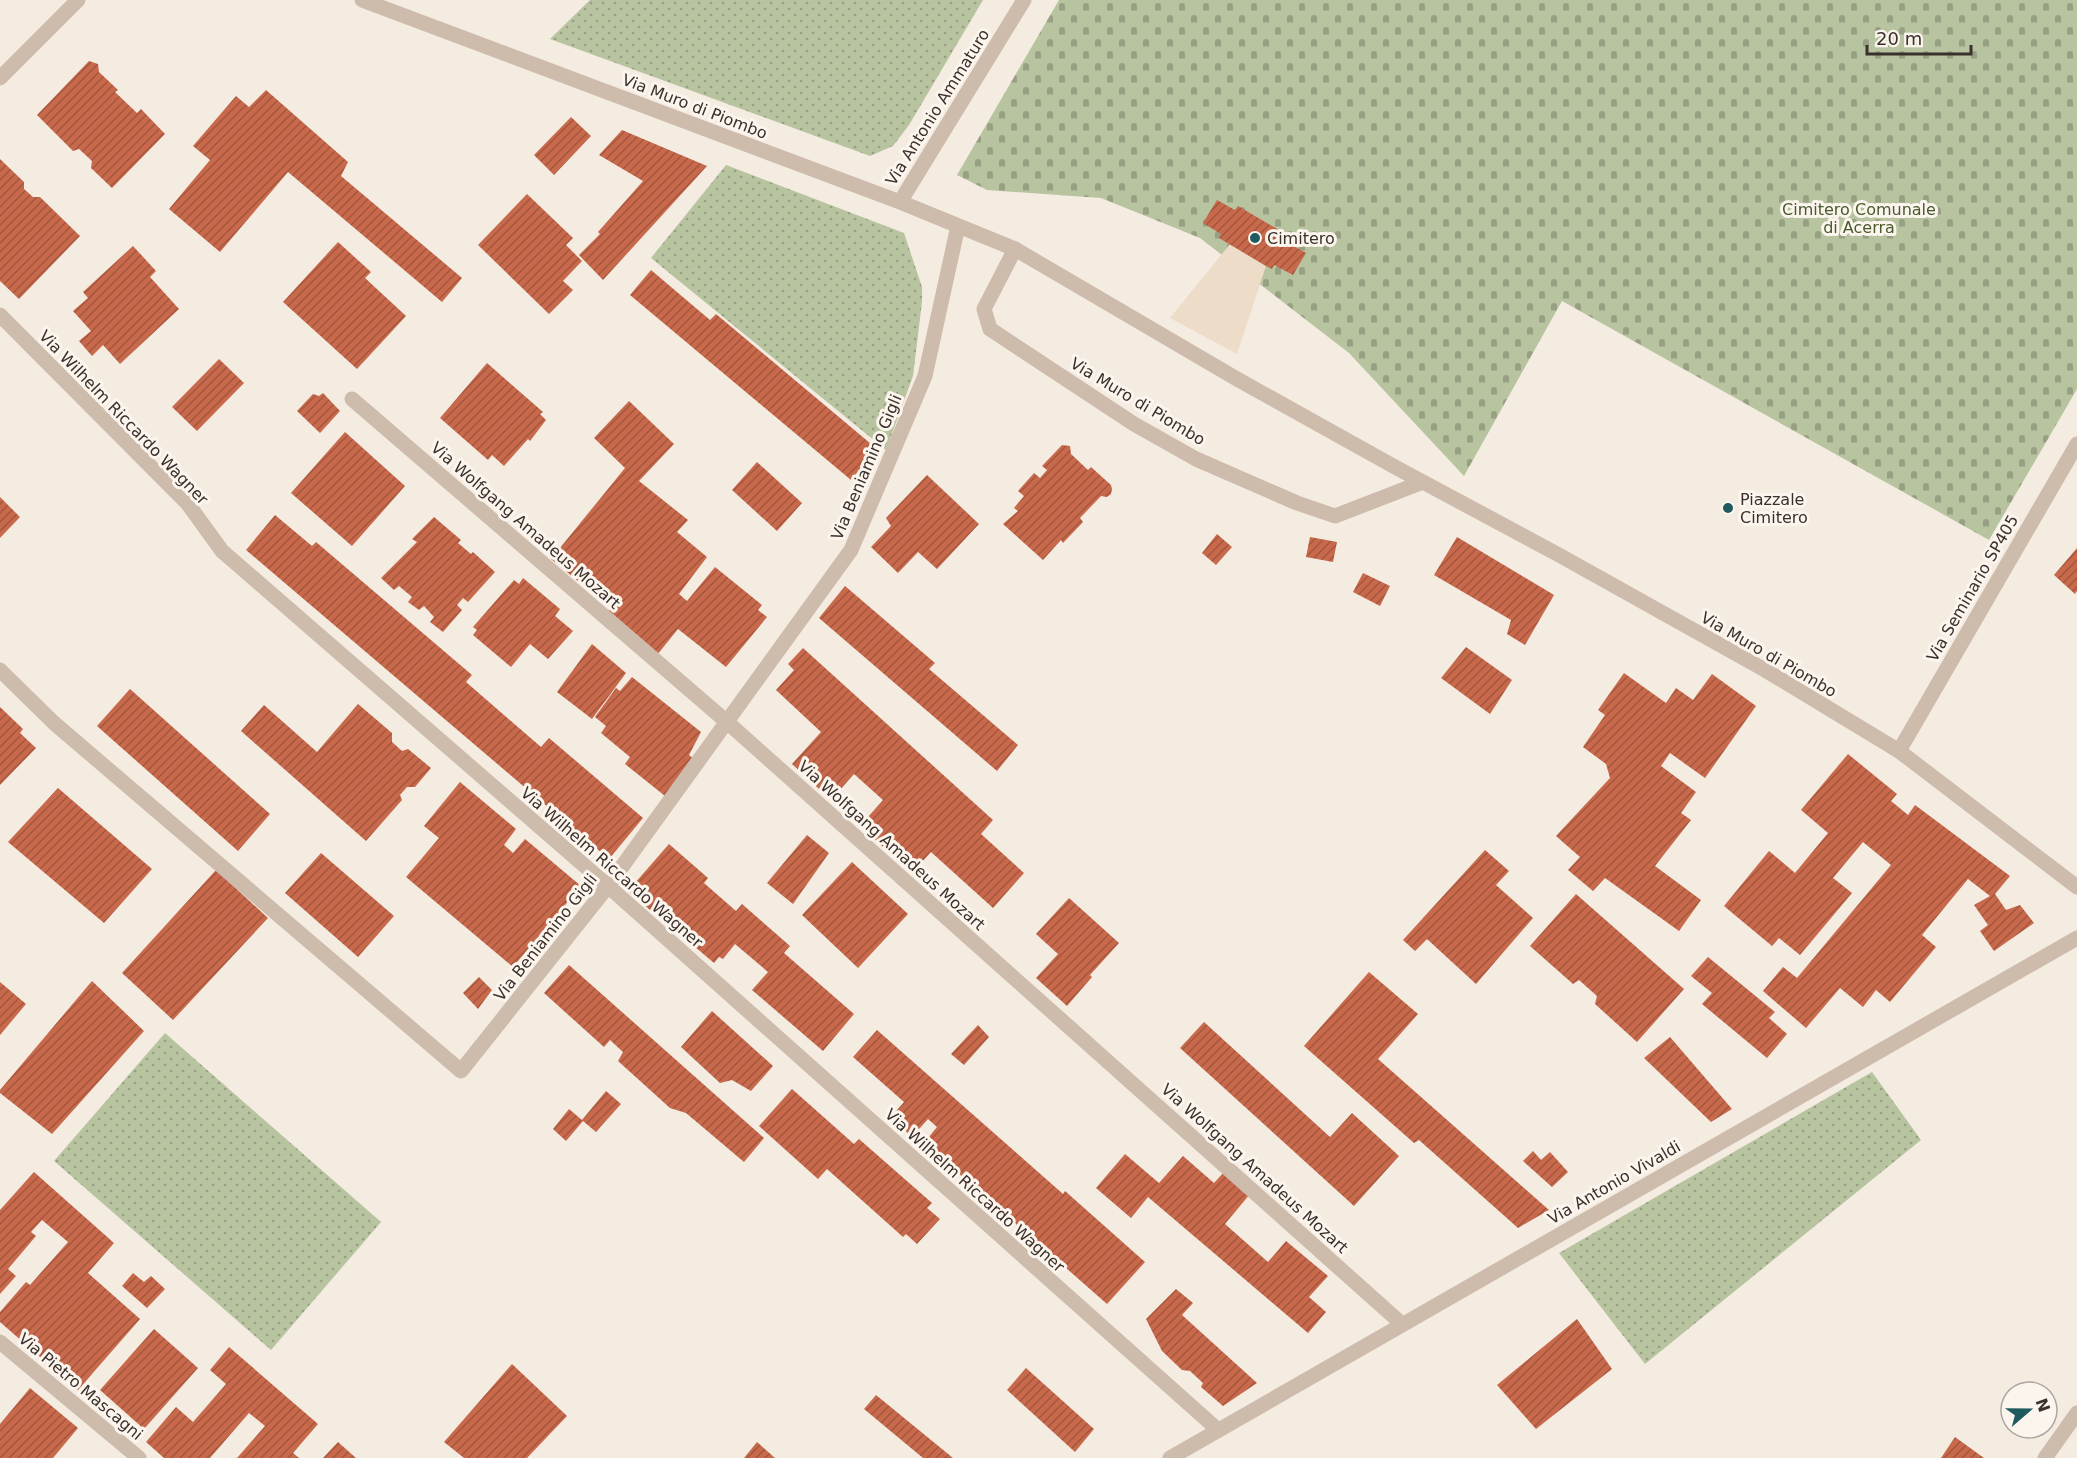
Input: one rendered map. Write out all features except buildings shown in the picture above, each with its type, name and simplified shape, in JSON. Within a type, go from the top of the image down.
[{"type":"street","points":[[0,78],[78,0]]},
{"type":"street","name":"Via Muro di Piombo","points":[[362,0],[900,202],[1014,249],[1237,380],[1759,667],[1899,751],[2077,887]]},
{"type":"street","name":"Via Antonio Ammaturo","points":[[900,202],[1024,0]]},
{"type":"street","name":"Via Beniamino Gigli","points":[[0,670],[54,723],[461,1071],[608,886],[851,550],[926,376],[958,226]]},
{"type":"street","name":"Via Muro di Piombo","points":[[1014,249],[984,309],[990,329],[1134,424],[1196,459],[1297,503],[1335,516],[1423,482]]},
{"type":"street","name":"Via Wilhelm Riccardo Wagner","points":[[0,315],[188,504],[222,551],[608,886],[1217,1430]]},
{"type":"street","name":"Via Wolfgang Amadeus Mozart","points":[[352,399],[727,722],[1402,1324]]},
{"type":"street","name":"Via Seminario SP405","points":[[1899,751],[2077,444]]},
{"type":"street","name":"Via Antonio Vivaldi","points":[[1170,1458],[2077,938]]},
{"type":"street","name":"Via Pietro Mascagni","points":[[0,1342],[139,1458]]},
{"type":"street","points":[[2044,1458],[2077,1413]]},
{"type":"green space","points":[[590,0],[983,0],[909,125],[893,146],[870,156],[550,39]]},
{"type":"green space","name":"Cimitero Comunale di Acerra","points":[[1059,0],[2077,0],[2077,389],[1989,540],[1562,301],[1464,476],[1349,353],[1200,238],[1101,198],[987,190],[957,175]]},
{"type":"green space","points":[[726,165],[904,233],[922,287],[922,302],[913,376],[886,450],[651,258]]},
{"type":"green space","points":[[165,1033],[381,1222],[271,1350],[54,1161]]},
{"type":"green space","points":[[1872,1072],[1921,1140],[1645,1364],[1559,1253]]},
{"type":"shaded area","points":[[1230,244],[1266,266],[1237,354],[1170,318]]},
{"type":"place","name":"Cimitero","points":[[1255,238]]},
{"type":"place","name":"Piazzale Cimitero","points":[[1728,508]]}]
